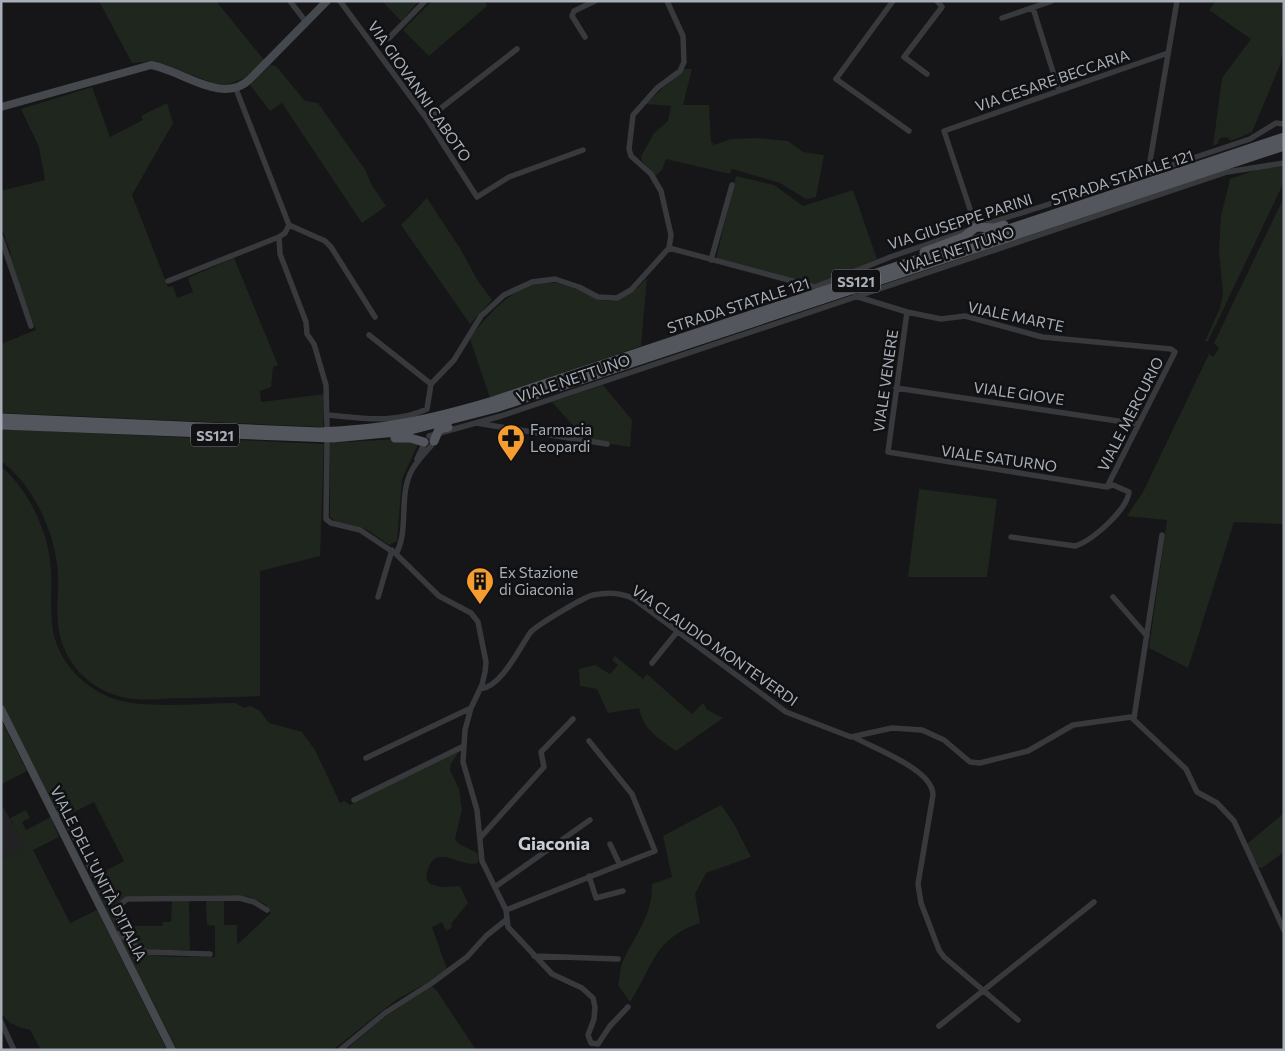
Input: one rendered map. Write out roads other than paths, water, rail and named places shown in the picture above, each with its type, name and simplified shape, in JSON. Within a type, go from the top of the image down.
[{"type":"main road","name":"STRADA STATALE 121","points":[[431,437],[493,401],[1284,137]]},
{"type":"main road","name":"STRADA STATALE 121","points":[[431,437],[496,408],[1284,146]]},
{"type":"main road","points":[[884,271],[899,261],[964,237],[976,227],[994,228],[1029,218],[1046,217]]},
{"type":"main road","name":"SS121","points":[[1,418],[319,432],[372,429],[431,437]]},
{"type":"main road","name":"SS121","points":[[1,425],[270,438],[431,437]]},
{"type":"main road","points":[[353,438],[373,440],[401,437],[431,437]]},
{"type":"street","points":[[290,1],[306,22]]},
{"type":"street","points":[[1,107],[151,65],[161,67],[212,87],[236,89],[246,83],[327,1]]},
{"type":"street","name":"VIA GIOVANNI CABOTO","points":[[340,1],[428,119],[477,197],[509,177],[583,150]]},
{"type":"street","points":[[389,38],[425,1]]},
{"type":"street","points":[[585,36],[572,16],[574,11],[595,1]]},
{"type":"street","points":[[328,415],[378,419],[414,414],[427,409],[431,384],[454,360],[480,316],[504,294],[532,282],[555,279],[578,287],[598,297],[618,298],[632,290],[669,248],[671,235],[661,191],[650,174],[631,156],[629,149],[633,115],[657,88],[680,70],[684,62],[683,36],[667,1]]},
{"type":"street","points":[[893,1],[836,79],[909,131]]},
{"type":"street","points":[[927,74],[904,57],[942,8],[937,1]]},
{"type":"street","points":[[1002,18],[1052,1]]},
{"type":"street","points":[[1148,173],[1177,1]]},
{"type":"street","points":[[1033,8],[1059,91]]},
{"type":"street","points":[[428,119],[517,49]]},
{"type":"street","name":"VIA CESARE BECCARIA","points":[[976,227],[944,131],[1168,54]]},
{"type":"street","points":[[236,89],[289,225],[326,241],[375,317]]},
{"type":"street","name":"VIA GIUSEPPE PARINI","points":[[669,248],[815,287],[893,256],[976,227],[1148,173],[1250,138],[1276,123],[1284,124]]},
{"type":"street","name":"VIALE NETTUNO","points":[[431,437],[1227,172],[1284,163]]},
{"type":"street","points":[[712,260],[732,185]]},
{"type":"street","points":[[168,280],[279,237],[285,233],[289,225]]},
{"type":"street","points":[[279,237],[280,254],[306,322],[307,334],[314,344],[324,378],[328,428]]},
{"type":"street","points":[[1,238],[31,326]]},
{"type":"street","name":"VIALE MARTE","points":[[855,296],[906,312],[941,319],[965,316],[1042,337],[1142,346],[1175,352]]},
{"type":"street","name":"VIALE VENERE","points":[[888,452],[906,312]]},
{"type":"street","points":[[369,335],[431,384]]},
{"type":"street","name":"VIALE MERCURIO","points":[[1107,487],[1175,352]]},
{"type":"street","name":"VIALE GIOVE","points":[[896,388],[1138,424]]},
{"type":"street","points":[[476,423],[607,444]]},
{"type":"street","points":[[378,597],[394,552],[401,544],[406,485],[410,472],[431,437]]},
{"type":"street","points":[[327,443],[326,519],[331,523],[360,530],[394,552],[439,596],[473,614],[478,622],[486,662],[480,689],[471,708],[464,746],[464,762],[477,810],[482,861],[506,910],[508,927],[534,956],[557,977],[582,988],[593,998],[595,1006],[594,1019],[588,1035],[591,1043],[598,1044],[610,1026],[628,1007]]},
{"type":"street","name":"VIALE SATURNO","points":[[888,452],[1107,487],[1113,486],[1127,490],[1129,496],[1111,520],[1082,544],[1075,546],[1011,537]]},
{"type":"street","points":[[1134,718],[1162,535]]},
{"type":"street","name":"VIA CLAUDIO MONTEVERDI","points":[[480,689],[491,687],[516,656],[534,629],[592,595],[621,593],[627,595],[786,712],[810,723],[854,737],[912,767],[931,785],[934,795],[918,884],[921,903],[939,950],[1018,1020]]},
{"type":"street","points":[[1113,597],[1148,636]]},
{"type":"street","points":[[652,663],[677,632]]},
{"type":"street","points":[[366,758],[471,708]]},
{"type":"street","name":"VIALE DELL'UNITÀ D'ITALIA","points":[[1,709],[172,1050]]},
{"type":"street","points":[[854,737],[892,728],[922,730],[944,740],[970,762],[980,763],[1028,751],[1073,724],[1134,718]]},
{"type":"street","points":[[1134,718],[1186,769],[1197,792],[1217,803],[1234,820],[1284,930]]},
{"type":"street","points":[[480,838],[544,767],[541,752],[573,719]]},
{"type":"street","points":[[506,910],[654,851],[632,794],[590,741]]},
{"type":"street","points":[[354,800],[464,746]]},
{"type":"street","points":[[54,815],[61,811],[94,875]]},
{"type":"street","points":[[495,887],[590,820]]},
{"type":"street","points":[[610,844],[620,864]]},
{"type":"street","points":[[589,876],[596,898],[623,891]]},
{"type":"street","points":[[210,954],[146,952],[139,950],[117,937],[121,926],[116,907],[127,899],[239,898],[254,902],[267,910]]},
{"type":"street","points":[[939,1026],[1094,902]]},
{"type":"street","points":[[340,1050],[385,1013],[432,983],[467,957],[486,936],[506,920]]},
{"type":"street","points":[[534,956],[618,959]]},
{"type":"street","points":[[1,1022],[4,1037],[14,1050]]},
{"type":"place","name":"Farmacia Leopardi","points":[[511,462]]},
{"type":"place","name":"Ex Stazione di Giaconia","points":[[480,605]]},
{"type":"district","name":"Giaconia","points":[[554,843]]}]
